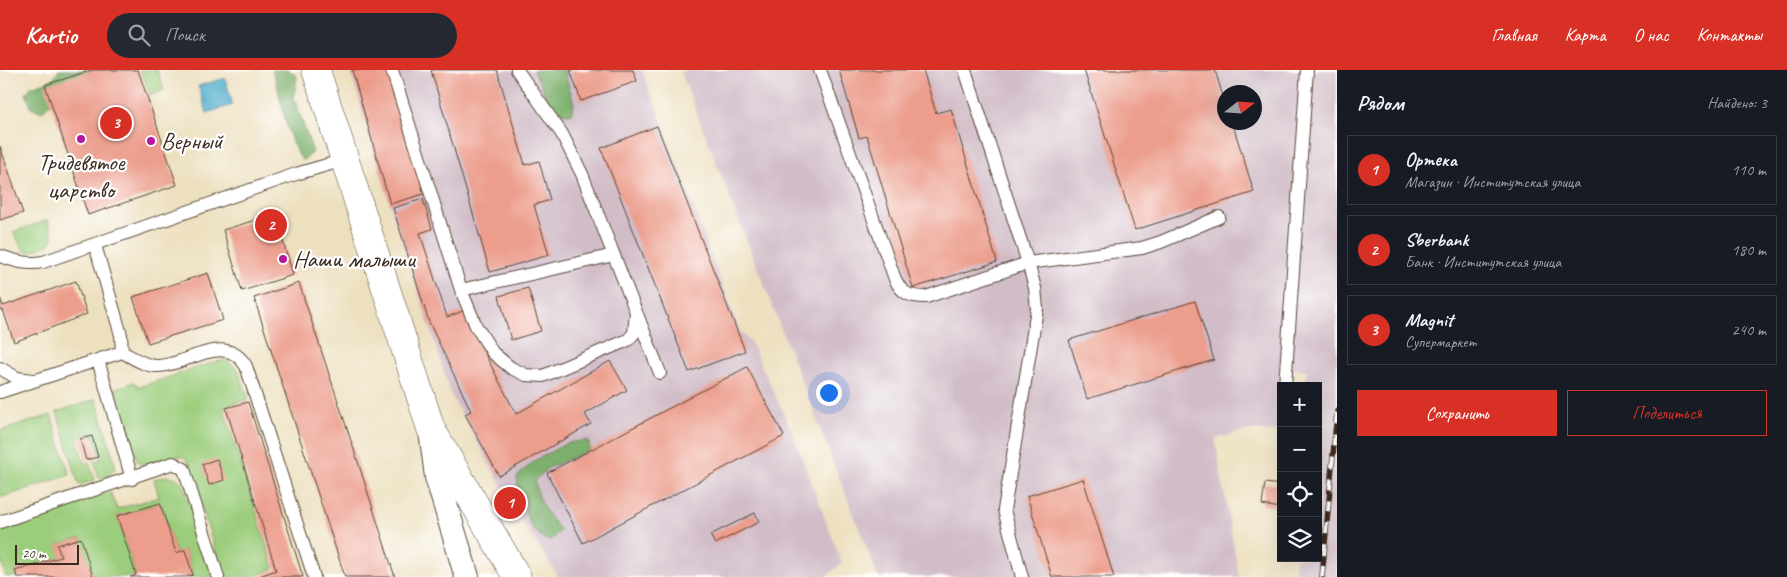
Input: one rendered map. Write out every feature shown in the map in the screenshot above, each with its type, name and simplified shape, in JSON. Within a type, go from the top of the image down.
[{"type":"street","points":[[316,70],[431,429],[437,477],[467,577]]},
{"type":"street","points":[[431,429],[518,577]]},
{"type":"lane","points":[[392,70],[461,290],[476,326],[493,353],[511,368],[526,375],[543,376],[628,340],[634,333],[636,312]]},
{"type":"lane","points":[[517,70],[562,134],[573,154],[660,373]]},
{"type":"lane","points":[[820,70],[900,290],[912,297],[926,297],[1028,263],[1142,248],[1161,242],[1219,217]]},
{"type":"lane","points":[[965,70],[1035,288],[1037,309],[1004,510],[1022,577]]},
{"type":"lane","points":[[1284,382],[1307,70]]},
{"type":"lane","points":[[0,256],[31,264],[95,245],[296,174],[344,160]]},
{"type":"lane","points":[[95,245],[121,335],[122,352]]},
{"type":"lane","points":[[461,290],[614,255]]},
{"type":"lane","points":[[0,392],[122,352],[155,366],[219,350],[234,352],[242,358],[246,366],[314,577]]},
{"type":"lane","points":[[98,360],[132,479]]},
{"type":"lane","points":[[0,368],[16,378],[40,379]]},
{"type":"lane","points":[[0,522],[173,464],[184,468],[218,577]]},
{"type":"shaded area","points":[[350,70],[642,70],[740,332],[750,341],[790,427],[842,563],[826,577],[559,577],[516,512],[452,397],[391,208]]},
{"type":"shaded area","points":[[680,70],[1337,70],[1337,577],[1294,577],[1296,562],[1322,562],[1322,382],[1306,382],[1307,370],[1294,368],[1292,382],[1277,382],[1277,432],[1249,430],[1215,439],[1239,577],[878,577]]},
{"type":"green space","points":[[59,70],[113,70],[59,95],[42,112],[31,107],[26,94],[31,87],[51,80]]},
{"type":"green space","points":[[140,70],[157,70],[164,90],[150,95]]},
{"type":"green space","points":[[272,70],[289,70],[297,76],[294,98],[313,152],[303,161],[292,141]]},
{"type":"green space","points":[[533,70],[564,70],[574,104],[571,114],[557,113]]},
{"type":"green space","points":[[48,220],[53,239],[49,245],[30,252],[24,250],[13,232]]},
{"type":"green space","points":[[225,360],[237,368],[249,399],[223,407],[274,569],[251,577],[223,577],[189,463],[184,457],[178,456],[144,465],[137,461],[114,389],[134,382],[139,387]]},
{"type":"green space","points":[[96,399],[116,467],[107,477],[99,478],[94,461],[101,459],[93,434],[77,438],[84,463],[89,462],[95,480],[79,485],[57,412]]},
{"type":"green space","points":[[51,415],[70,475],[0,498],[0,431]]},
{"type":"green space","points":[[588,440],[590,450],[548,468],[535,480],[544,508],[561,530],[550,541],[545,539],[537,533],[529,521],[525,511],[527,505],[518,486],[517,477],[534,461],[567,443]]},
{"type":"green space","points":[[166,476],[176,478],[183,483],[214,577],[186,577],[193,574],[185,550],[176,553],[160,503],[117,516],[136,575],[128,577],[93,577],[81,538],[58,545],[61,557],[15,571],[17,577],[6,577],[0,557],[0,529],[5,523],[110,492],[117,509],[159,497],[154,479]]},
{"type":"water","points":[[225,78],[233,105],[207,113],[198,86]]},
{"type":"building","points":[[92,70],[138,70],[177,185],[88,215],[45,85]]},
{"type":"building","points":[[352,70],[390,70],[424,194],[390,204]]},
{"type":"building","points":[[431,70],[497,70],[525,165],[539,161],[550,200],[534,205],[549,255],[490,272]]},
{"type":"building","points":[[570,70],[633,70],[637,81],[581,101]]},
{"type":"building","points":[[839,70],[923,70],[936,113],[951,109],[997,262],[913,288],[867,136],[859,138]]},
{"type":"building","points":[[1084,70],[1215,70],[1220,85],[1217,85],[1217,130],[1235,130],[1254,192],[1135,230]]},
{"type":"building","points":[[657,126],[745,351],[689,372],[601,148]]},
{"type":"building","points":[[0,146],[23,213],[0,220]]},
{"type":"building","points":[[423,199],[432,229],[420,233],[447,317],[463,311],[516,414],[610,361],[627,390],[585,414],[591,424],[499,476],[465,414],[471,411],[429,322],[393,208]]},
{"type":"building","points":[[275,214],[293,275],[242,291],[223,230]]},
{"type":"building","points":[[208,273],[223,320],[148,343],[133,297]]},
{"type":"building","points":[[76,281],[87,314],[14,342],[3,310],[0,310],[0,298],[3,306]]},
{"type":"building","points":[[299,283],[395,577],[345,577],[254,298]]},
{"type":"building","points":[[528,288],[541,331],[511,340],[499,296]]},
{"type":"building","points":[[1195,301],[1214,360],[1087,399],[1069,340]]},
{"type":"building","points":[[747,367],[784,436],[583,543],[547,473]]},
{"type":"building","points":[[248,402],[303,577],[257,577],[276,570],[226,408]]},
{"type":"building","points":[[92,436],[98,457],[86,460],[80,439]]},
{"type":"building","points":[[217,459],[224,480],[209,485],[202,464]]},
{"type":"building","points":[[1083,479],[1114,577],[1052,577],[1027,496]]},
{"type":"building","points":[[1265,483],[1277,484],[1277,507],[1262,505]]},
{"type":"building","points":[[513,486],[524,506],[510,514],[499,494]]},
{"type":"building","points":[[160,503],[176,553],[185,550],[193,575],[186,577],[130,577],[136,575],[117,516]]},
{"type":"building","points":[[755,513],[759,522],[715,544],[710,535]]},
{"type":"building","points":[[81,538],[93,577],[17,577],[15,571],[61,557],[57,545]]},
{"type":"railway","points":[[1322,577],[1337,411]]},
{"type":"place","name":"Magnit","points":[[116,123]]},
{"type":"place","name":"Тридевятое царство","points":[[81,139]]},
{"type":"place","name":"Верный","points":[[151,141]]},
{"type":"place","name":"Sberbank","points":[[271,225]]},
{"type":"place","name":"Наши малыши","points":[[283,259]]},
{"type":"place","name":"Ортека","points":[[510,503]]}]
